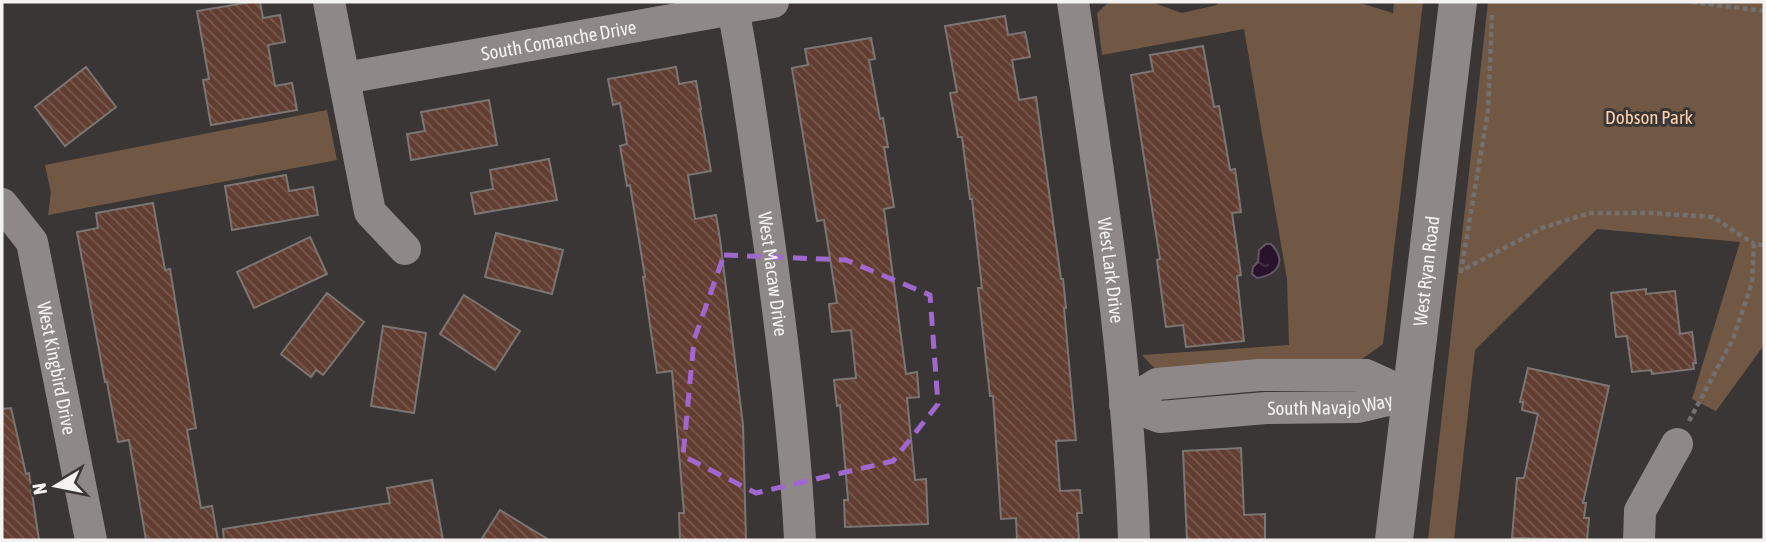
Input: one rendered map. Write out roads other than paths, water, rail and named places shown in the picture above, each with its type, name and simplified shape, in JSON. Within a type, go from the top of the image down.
[{"type":"street","points":[[329,2],[370,212],[405,249]]},
{"type":"street","name":"South Comanche Drive","points":[[345,78],[773,2]]},
{"type":"street","name":"West Lark Drive","points":[[1073,2],[1100,178],[1125,404],[1134,540]]},
{"type":"street","name":"West Ryan Road","points":[[1394,540],[1410,395],[1475,4]]},
{"type":"street","name":"West Macaw Drive","points":[[733,9],[747,85],[785,358],[800,540]]},
{"type":"street","name":"West Kingbird Drive","points":[[2,204],[32,242],[90,540]]},
{"type":"street","name":"South Navajo Way","points":[[1125,404],[1157,384],[1259,375],[1366,375],[1410,395]]},
{"type":"street","points":[[1639,540],[1640,511],[1677,444]]},
{"type":"water","points":[[1266,244],[1271,244],[1279,256],[1278,267],[1270,274],[1257,278],[1252,274],[1253,267],[1258,262],[1259,250]]},
{"type":"park label","name":"Dobson Park","points":[[1649,117]]}]
